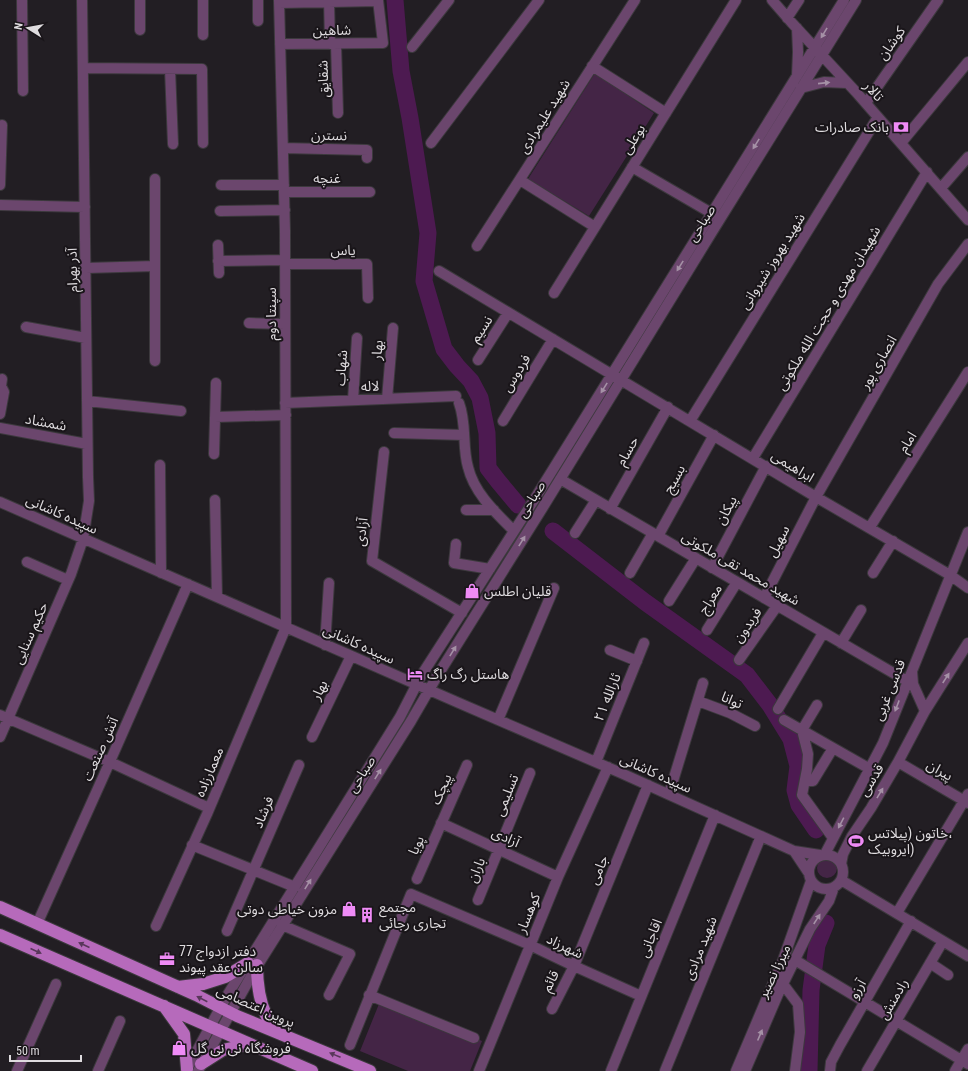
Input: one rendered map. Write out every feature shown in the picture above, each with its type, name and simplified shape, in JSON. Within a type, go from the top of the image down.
[{"type":"main road","name":"پروین اعتصامی","points":[[0,907],[178,987],[225,1010],[370,1071]]},
{"type":"main road","points":[[0,936],[312,1071]]},
{"type":"main road","points":[[178,987],[203,984],[225,977],[252,964],[266,1017],[280,1034]]},
{"type":"main road","points":[[163,1006],[184,1034],[193,1069],[223,1050],[240,1046],[253,1046]]},
{"type":"street","points":[[22,0],[23,91]]},
{"type":"street","name":"آذر بهرام","points":[[82,0],[89,502],[83,539]]},
{"type":"street","points":[[140,0],[140,30]]},
{"type":"street","points":[[203,0],[203,35]]},
{"type":"street","points":[[258,0],[258,21]]},
{"type":"street","points":[[412,47],[449,0]]},
{"type":"street","points":[[431,143],[538,0]]},
{"type":"street","name":"شهید علیمرادی","points":[[477,246],[635,0]]},
{"type":"street","name":"بوعلی","points":[[554,293],[736,0]]},
{"type":"street","name":"تالار","points":[[772,0],[866,103],[968,220]]},
{"type":"street","points":[[788,18],[798,0]]},
{"type":"street","name":"صباحی","points":[[215,1029],[295,887],[400,717],[417,685],[514,531],[616,377],[801,88],[844,0]]},
{"type":"street","name":"صباحی","points":[[252,964],[282,925],[411,721],[560,480],[616,377],[797,77],[856,0]]},
{"type":"street","name":"کوشان","points":[[866,103],[938,0]]},
{"type":"street","name":"شقایق","points":[[329,1],[338,113]]},
{"type":"street","points":[[279,2],[378,1]]},
{"type":"street","name":"شاهین","points":[[280,44],[383,43],[378,1]]},
{"type":"street","name":"سپنتا دوم","points":[[279,2],[285,210],[286,627]]},
{"type":"street","points":[[797,28],[797,77]]},
{"type":"street","points":[[901,143],[968,62]]},
{"type":"street","points":[[592,66],[666,113]]},
{"type":"street","points":[[83,68],[202,69],[203,143]]},
{"type":"street","points":[[170,69],[173,144]]},
{"type":"street","points":[[801,88],[824,82],[848,83]]},
{"type":"street","name":"شهید بهروز شیروانی","points":[[690,420],[878,117]]},
{"type":"street","points":[[0,185],[2,125]]},
{"type":"street","name":"نسترن","points":[[283,148],[367,150],[367,158]]},
{"type":"street","points":[[941,188],[968,158]]},
{"type":"street","points":[[632,166],[713,214]]},
{"type":"street","name":"شهیدان مهدی و حجت الله ملکوتی","points":[[754,458],[927,172]]},
{"type":"street","points":[[155,179],[155,361]]},
{"type":"street","points":[[520,180],[595,227]]},
{"type":"street","name":"غنچه","points":[[221,184],[370,192]]},
{"type":"street","points":[[0,205],[85,207]]},
{"type":"street","points":[[220,211],[285,210]]},
{"type":"street","name":"انصاری پور","points":[[816,497],[938,284],[968,244]]},
{"type":"street","points":[[218,245],[219,273]]},
{"type":"street","points":[[218,261],[285,262]]},
{"type":"street","name":"یاس","points":[[285,262],[367,264],[368,298]]},
{"type":"street","points":[[86,268],[155,266]]},
{"type":"street","name":"ابراهیمی","points":[[439,271],[754,458],[816,497],[894,541],[950,575],[968,588]]},
{"type":"street","name":"نسیم","points":[[478,360],[508,312]]},
{"type":"street","points":[[249,323],[285,324]]},
{"type":"street","points":[[26,327],[86,338]]},
{"type":"street","name":"بهار","points":[[387,399],[393,328]]},
{"type":"street","name":"شهاب","points":[[353,400],[357,338]]},
{"type":"street","name":"فردوس","points":[[503,421],[553,340]]},
{"type":"street","name":"امام","points":[[870,527],[968,372]]},
{"type":"street","points":[[0,414],[4,392],[1,386],[2,379]]},
{"type":"street","points":[[214,454],[216,382]]},
{"type":"street","name":"لاله","points":[[285,403],[387,399],[458,400],[464,435]]},
{"type":"street","points":[[87,401],[182,412]]},
{"type":"street","name":"حسام","points":[[610,509],[668,407]]},
{"type":"street","points":[[215,417],[286,415]]},
{"type":"street","name":"شمشاد","points":[[0,428],[87,444]]},
{"type":"street","points":[[394,433],[464,435],[468,467],[475,485],[494,510],[514,531]]},
{"type":"street","name":"بسیج","points":[[630,573],[655,535],[714,435]]},
{"type":"street","name":"آزادی","points":[[384,452],[372,561],[462,613]]},
{"type":"street","points":[[160,465],[161,573]]},
{"type":"street","name":"پیکان","points":[[712,568],[766,466]]},
{"type":"street","name":"شهید محمد تقی ملکوتی","points":[[560,480],[907,681]]},
{"type":"street","name":"سهیل","points":[[764,598],[816,497]]},
{"type":"street","points":[[215,500],[217,597]]},
{"type":"street","points":[[576,533],[596,500]]},
{"type":"street","name":"سپیده کاشانی","points":[[0,502],[608,767],[794,851],[822,855]]},
{"type":"street","points":[[466,510],[494,510]]},
{"type":"street","name":"قدسی غربی","points":[[822,855],[833,838],[883,742],[968,532]]},
{"type":"street","name":"حکیم سنایی","points":[[0,737],[4,717],[68,580],[83,539]]},
{"type":"street","points":[[873,572],[894,541]]},
{"type":"street","points":[[456,544],[454,563],[490,569]]},
{"type":"street","points":[[669,601],[696,558]]},
{"type":"street","points":[[27,562],[68,580]]},
{"type":"street","name":"معراج","points":[[707,630],[737,582]]},
{"type":"street","points":[[325,644],[328,583]]},
{"type":"street","name":"آتش صنعت","points":[[36,924],[110,762],[188,584]]},
{"type":"street","points":[[498,720],[554,588]]},
{"type":"street","name":"فریدون","points":[[739,660],[777,606]]},
{"type":"street","points":[[841,643],[861,610]]},
{"type":"street","name":"معمارزاده","points":[[156,926],[209,808],[286,627]]},
{"type":"street","points":[[778,709],[823,633]]},
{"type":"street","name":"ثارالله ۲۱","points":[[596,762],[644,643]]},
{"type":"street","name":"قدسی","points":[[841,864],[842,854],[898,762],[925,710],[968,645]]},
{"type":"street","points":[[610,650],[637,660]]},
{"type":"street","name":"بهار","points":[[312,737],[351,656]]},
{"type":"street","points":[[912,670],[913,684],[925,710]]},
{"type":"street","points":[[669,794],[703,683]]},
{"type":"street","name":"توانا","points":[[698,701],[730,713],[755,726]]},
{"type":"street","points":[[817,706],[802,730],[808,754],[802,796],[833,838]]},
{"type":"street","points":[[4,717],[110,762],[209,808]]},
{"type":"street","points":[[784,720],[870,769]]},
{"type":"street","points":[[805,780],[813,781],[833,748]]},
{"type":"street","name":"پیران","points":[[898,762],[967,799]]},
{"type":"street","name":"فرشاد","points":[[227,931],[299,765]]},
{"type":"street","name":"پیچک","points":[[441,823],[467,765]]},
{"type":"street","name":"کوهسار","points":[[479,1071],[558,877],[608,767]]},
{"type":"street","name":"تسلیمی","points":[[499,850],[530,773]]},
{"type":"street","name":"جامی","points":[[574,966],[648,785]]},
{"type":"street","points":[[897,913],[967,799]]},
{"type":"street","name":"اقاجانی","points":[[611,1071],[715,815]]},
{"type":"street","name":"آزادی","points":[[441,823],[558,877]]},
{"type":"street","name":"پویا","points":[[417,879],[441,823]]},
{"type":"street","name":"شهید مرادی","points":[[665,1071],[762,836]]},
{"type":"street","points":[[192,845],[295,887]]},
{"type":"street","name":"باران","points":[[478,900],[499,850]]},
{"type":"street","points":[[794,851],[809,877],[815,886],[821,889],[828,889],[838,883],[843,869],[841,864],[834,856],[822,855],[813,860],[810,864],[809,877]]},
{"type":"street","name":"میرزا نصیر","points":[[736,1071],[782,962],[809,877]]},
{"type":"street","points":[[838,883],[897,913],[968,956]]},
{"type":"street","name":"میرزا نصیر","points":[[745,1071],[783,984],[810,929],[838,883]]},
{"type":"street","name":"شهرزاد","points":[[369,995],[411,894],[530,945],[641,996]]},
{"type":"street","name":"آرزو","points":[[830,1071],[831,1062],[911,921]]},
{"type":"street","points":[[282,925],[350,954],[329,995]]},
{"type":"street","name":"رادمنش","points":[[867,1071],[943,941]]},
{"type":"street","points":[[782,962],[793,964],[823,977],[965,1062]]},
{"type":"street","points":[[930,964],[948,975]]},
{"type":"street","name":"قائم","points":[[552,1009],[574,966]]},
{"type":"street","points":[[17,1071],[56,984]]},
{"type":"street","points":[[783,984],[798,1004],[800,1032],[795,1071]]},
{"type":"street","points":[[350,1045],[369,995],[474,1038]]},
{"type":"street","points":[[98,1071],[120,1021]]},
{"type":"street","points":[[193,1069],[215,1029]]},
{"type":"street","points":[[193,1069],[215,1029]]},
{"type":"street","points":[[955,1071],[965,1062],[968,1050]]},
{"type":"shaded area","points":[[595,73],[654,113],[589,216],[528,179]]},
{"type":"shaded area","points":[[827,858],[834,861],[837,868],[834,875],[827,878],[820,875],[817,868],[820,861]]},
{"type":"shaded area","points":[[381,999],[482,1041],[470,1071],[408,1071],[360,1051]]},
{"type":"waterway","points":[[395,0],[401,71],[428,233],[424,281],[444,349],[471,381],[480,398],[487,433],[488,468],[518,505]]},
{"type":"waterway","points":[[553,531],[645,602],[747,675],[770,705],[791,739],[798,766],[795,790],[799,805],[816,830]]},
{"type":"waterway","points":[[809,1071],[811,990],[817,945],[826,923]]},
{"type":"place","name":"بانک صادرات","points":[[901,127]]},
{"type":"place","name":"قلیان اطلس","points":[[472,591]]},
{"type":"place","name":"هاستل رگ راگ","points":[[415,674]]},
{"type":"place","name":"خاتون (پیلاتس، ایروبیک)","points":[[856,841]]},
{"type":"place","name":"مزون خیاطی دوتی","points":[[349,909]]},
{"type":"place","name":"مجتمع تجاری رجائی","points":[[367,915]]},
{"type":"place","name":"دفتر ازدواج 77 سالن عقد پیوند","points":[[167,959]]},
{"type":"place","name":"فروشگاه نی نی گل","points":[[179,1048]]}]
